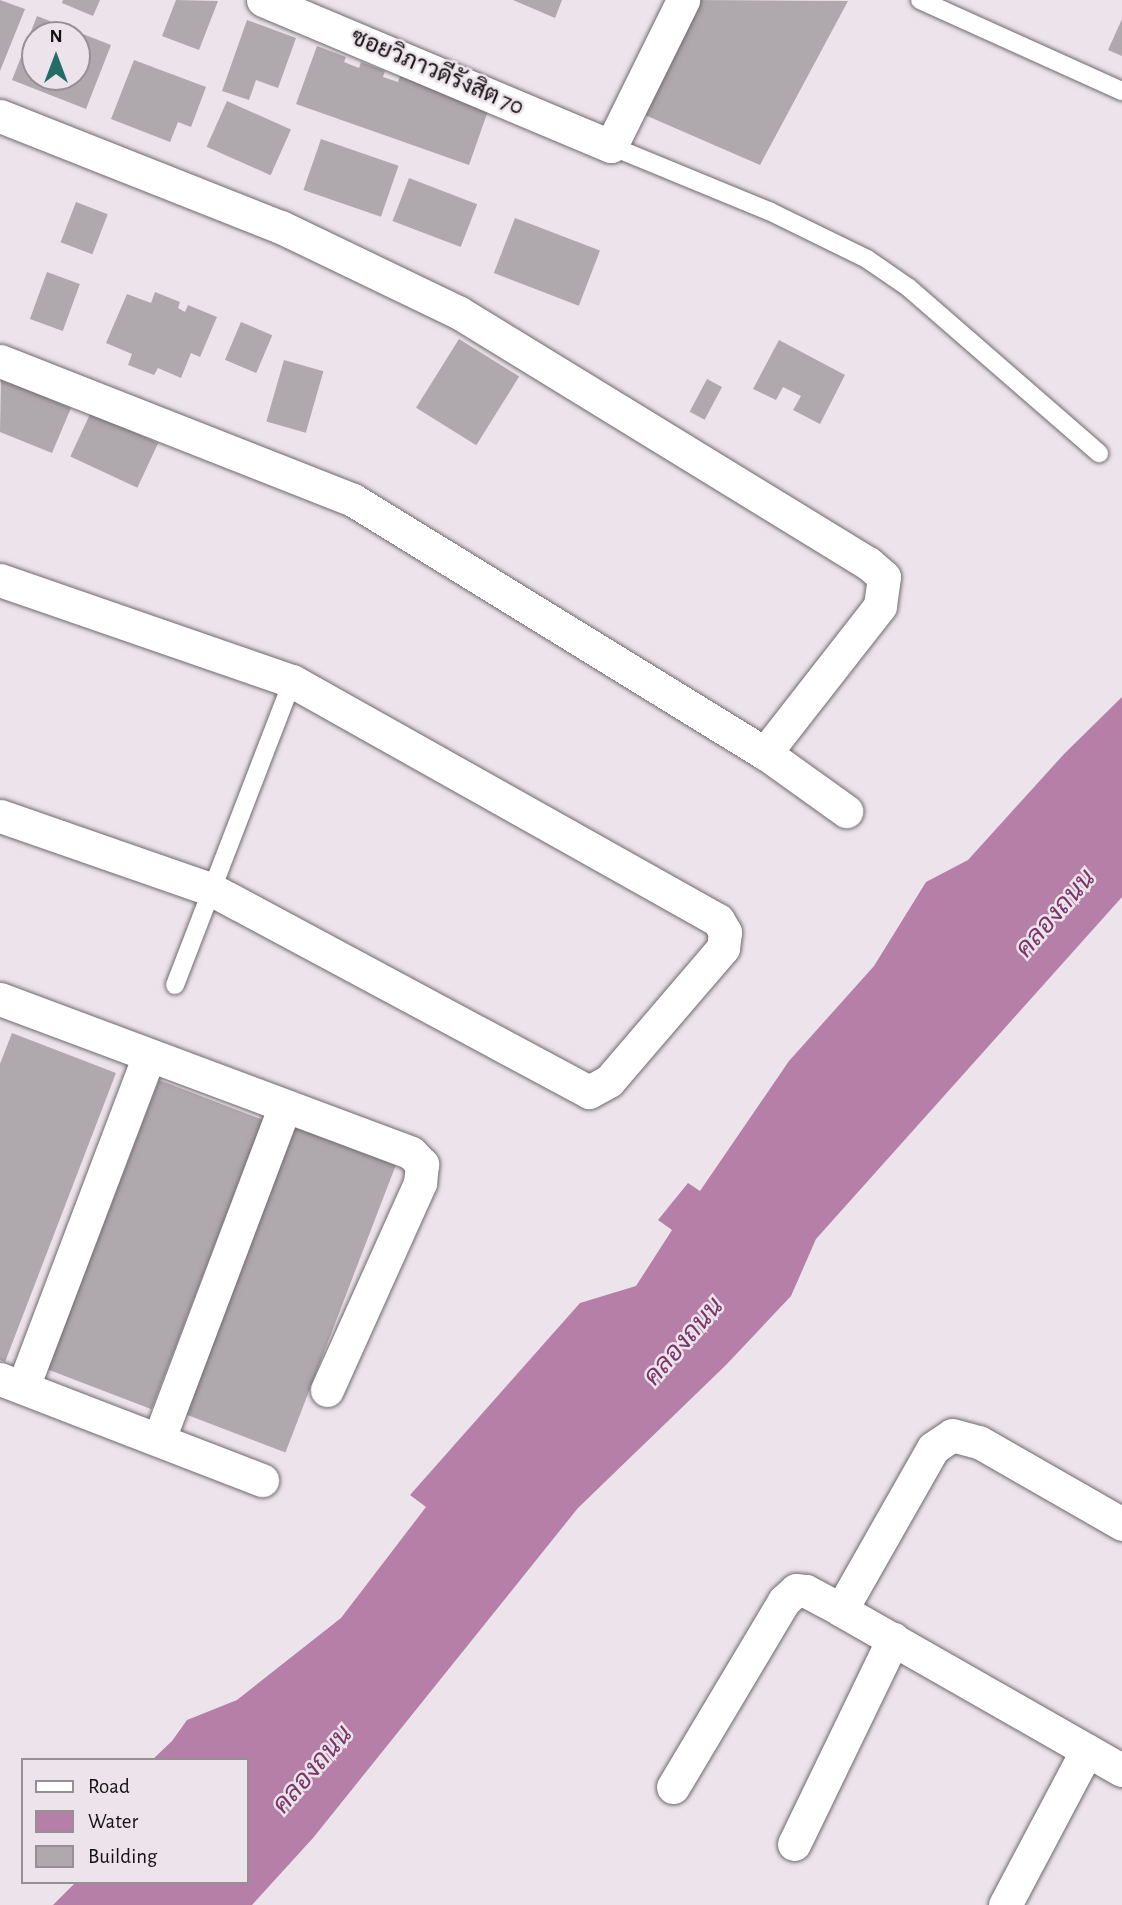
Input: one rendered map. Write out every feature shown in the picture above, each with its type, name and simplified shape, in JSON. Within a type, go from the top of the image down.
[{"type":"street","name":"ซอยวิภาวดีรังสิต 70","points":[[262,0],[611,146]]},
{"type":"street","points":[[611,146],[683,0]]},
{"type":"street","points":[[0,116],[281,227],[458,312],[868,563],[884,577],[880,606],[765,753]]},
{"type":"street","points":[[0,361],[353,500],[765,753],[846,811]]},
{"type":"street","points":[[0,580],[292,681],[718,920],[725,932],[723,948],[609,1081],[589,1092],[210,889],[0,816]]},
{"type":"street","points":[[2,1006],[149,1055],[411,1153],[422,1164],[420,1183],[327,1390]]},
{"type":"street","points":[[149,1055],[11,1383],[262,1480]]},
{"type":"street","points":[[159,1438],[285,1106]]},
{"type":"street","points":[[841,1610],[933,1448],[952,1435],[979,1442],[1122,1524]]},
{"type":"street","points":[[673,1787],[784,1601],[796,1590],[806,1591],[841,1610],[1122,1770]]},
{"type":"street","points":[[794,1844],[893,1639]]},
{"type":"street","points":[[1005,1905],[1087,1750]]},
{"type":"lane","points":[[920,0],[1122,91]]},
{"type":"lane","points":[[611,146],[769,211],[867,259],[909,288],[1099,453]]},
{"type":"lane","points":[[175,985],[292,681]]},
{"type":"water","name":"คลองถนน","points":[[1122,697],[1122,897],[816,1239],[791,1296],[726,1365],[578,1508],[313,1838],[252,1905],[53,1905],[74,1884],[248,1884],[248,1758],[154,1758],[172,1741],[187,1720],[237,1700],[341,1618],[426,1507],[410,1495],[580,1303],[636,1286],[672,1230],[658,1220],[688,1183],[700,1191],[789,1061],[874,966],[926,882],[968,860],[1064,754]]},
{"type":"building","points":[[0,0],[25,9],[0,71]]},
{"type":"building","points":[[63,0],[100,0],[93,16],[62,3]]},
{"type":"building","points":[[176,0],[218,1],[199,50],[162,36]]},
{"type":"building","points":[[513,0],[562,0],[555,18]]},
{"type":"building","points":[[697,0],[848,1],[760,165],[638,112]]},
{"type":"building","points":[[37,16],[50,21],[35,21]]},
{"type":"building","points":[[1122,19],[1122,56],[1108,50]]},
{"type":"building","points":[[247,20],[296,38],[278,88],[256,80],[249,100],[222,91]]},
{"type":"building","points":[[91,37],[111,45],[86,109],[40,91],[91,91]]},
{"type":"building","points":[[317,46],[346,57],[344,62],[359,68],[361,62],[385,71],[383,77],[398,82],[400,76],[489,108],[469,165],[296,104]]},
{"type":"building","points":[[21,57],[21,84],[12,80]]},
{"type":"building","points":[[134,60],[206,87],[191,127],[178,122],[170,142],[111,119]]},
{"type":"building","points":[[227,101],[291,129],[271,175],[207,147]]},
{"type":"building","points":[[321,139],[399,166],[381,217],[303,190]]},
{"type":"building","points":[[409,178],[477,204],[461,247],[393,221]]},
{"type":"building","points":[[76,202],[108,214],[92,254],[61,242]]},
{"type":"building","points":[[515,218],[600,251],[579,306],[494,273]]},
{"type":"building","points":[[47,272],[80,284],[63,331],[30,319]]},
{"type":"building","points":[[155,292],[180,302],[178,308],[185,312],[188,305],[217,317],[200,357],[191,353],[181,378],[158,368],[154,375],[128,365],[132,354],[106,343],[127,294],[151,303]]},
{"type":"building","points":[[241,322],[272,335],[256,373],[225,360]]},
{"type":"building","points":[[459,339],[519,377],[476,445],[416,408]]},
{"type":"building","points":[[779,340],[845,375],[820,424],[793,410],[801,396],[783,387],[776,400],[753,389]]},
{"type":"building","points":[[284,360],[323,371],[306,433],[266,422]]},
{"type":"building","points":[[1,379],[71,408],[52,453],[0,432]]},
{"type":"building","points":[[707,379],[722,387],[705,420],[690,412]]},
{"type":"building","points":[[91,412],[158,443],[137,488],[70,456]]},
{"type":"building","points":[[12,1033],[116,1073],[5,1362],[0,1360],[0,1064]]},
{"type":"building","points":[[159,1080],[263,1120],[152,1409],[48,1369]]},
{"type":"building","points":[[292,1123],[397,1163],[285,1453],[181,1412]]}]
